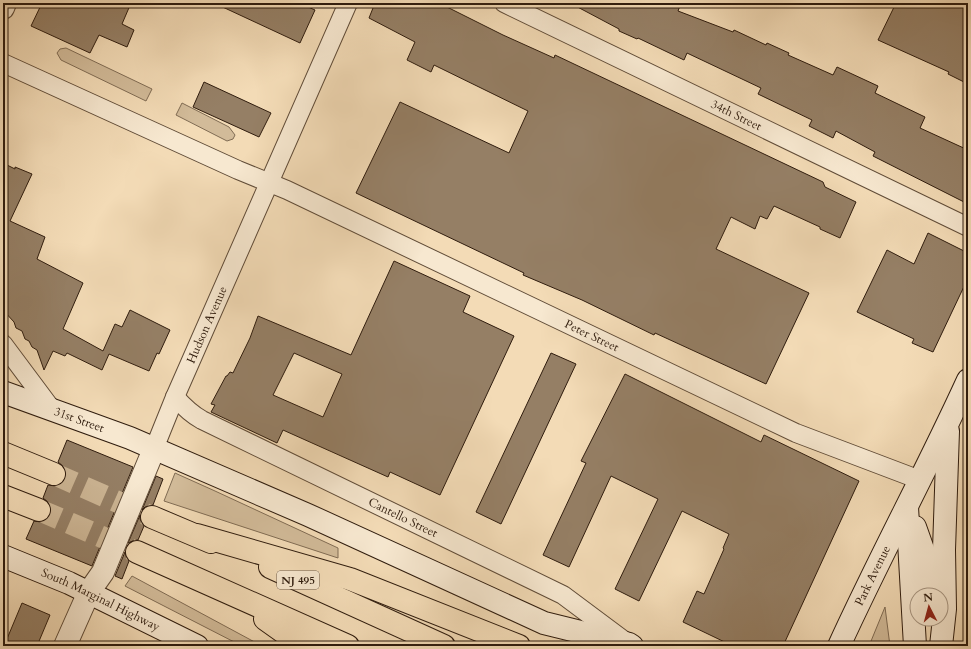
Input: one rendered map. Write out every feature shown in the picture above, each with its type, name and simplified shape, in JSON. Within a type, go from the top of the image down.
[{"type":"highway","points":[[3,453],[54,474]]},
{"type":"highway","points":[[3,496],[39,510]]},
{"type":"highway","name":"NJ 495","points":[[152,517],[197,535],[444,646]]},
{"type":"highway","points":[[197,535],[350,579],[520,646]]},
{"type":"highway","points":[[137,552],[348,646]]},
{"type":"highway","points":[[223,590],[303,646]]},
{"type":"main road","points":[[3,8],[5,3]]},
{"type":"main road","name":"Park Avenue","points":[[839,646],[868,582],[948,424],[968,380]]},
{"type":"main road","name":"31st Street","points":[[3,392],[130,438],[154,449]]},
{"type":"main road","points":[[941,646],[944,609],[944,544],[948,424]]},
{"type":"main road","name":"Hudson Avenue","points":[[65,646],[89,592],[102,572],[154,449]]},
{"type":"main road","name":"Cantello Street","points":[[154,449],[308,515],[544,623],[632,645]]},
{"type":"main road","points":[[907,506],[927,559],[933,587]]},
{"type":"main road","name":"Park Avenue","points":[[907,506],[915,646]]},
{"type":"main road","name":"South Marginal Highway","points":[[3,556],[89,592],[197,646]]},
{"type":"main road","points":[[938,627],[941,646]]},
{"type":"street","name":"Hudson Avenue","points":[[154,449],[268,182],[348,3]]},
{"type":"street","name":"34th Street","points":[[504,3],[968,227]]},
{"type":"street","name":"Peter Street","points":[[3,63],[268,182],[796,433],[920,480]]},
{"type":"street","points":[[3,344],[53,411]]},
{"type":"street","name":"Cantello Street","points":[[175,397],[195,417],[563,595],[632,645]]},
{"type":"shaded area","points":[[66,48],[152,89],[146,101],[61,60],[57,53],[60,49]]},
{"type":"shaded area","points":[[182,103],[229,127],[235,135],[233,139],[227,141],[176,115]]},
{"type":"shaded area","points":[[175,473],[338,548],[338,558],[164,501]]},
{"type":"shaded area","points":[[132,576],[262,646],[242,646],[125,586]]},
{"type":"shaded area","points":[[885,607],[890,646],[869,646]]},
{"type":"building","points":[[42,3],[131,3],[122,24],[134,30],[127,47],[99,35],[90,53],[31,26]]},
{"type":"building","points":[[214,3],[299,3],[315,10],[300,43]]},
{"type":"building","points":[[375,3],[439,3],[503,35],[554,58],[555,55],[823,182],[825,187],[856,202],[840,238],[774,206],[767,219],[760,216],[755,229],[731,217],[716,249],[809,293],[766,384],[655,333],[654,335],[582,300],[523,275],[524,273],[356,193],[400,102],[509,153],[528,111],[434,65],[431,72],[407,60],[415,42],[369,18]]},
{"type":"building","points":[[570,3],[681,3],[678,11],[733,32],[734,30],[766,45],[767,43],[789,53],[788,55],[833,75],[837,67],[878,86],[875,93],[925,117],[920,128],[968,150],[968,204],[873,156],[875,152],[836,131],[833,138],[809,126],[812,120],[758,94],[761,88],[687,53],[684,60],[638,38],[637,39],[619,31],[619,29]]},
{"type":"building","points":[[896,3],[968,3],[968,84],[948,74],[949,72],[878,40]]},
{"type":"building","points":[[204,82],[271,113],[259,137],[193,107]]},
{"type":"building","points":[[3,163],[15,169],[15,167],[32,174],[10,221],[45,237],[37,259],[83,283],[63,329],[103,351],[115,324],[122,327],[130,310],[170,330],[149,371],[109,354],[102,370],[67,353],[65,356],[53,351],[44,370],[37,350],[32,347],[29,341],[25,339],[22,331],[16,328],[14,322],[3,310]]},
{"type":"building","points":[[928,233],[968,253],[968,278],[933,352],[912,343],[914,339],[857,312],[887,250],[914,264]]},
{"type":"building","points":[[394,261],[470,296],[463,312],[514,336],[440,495],[390,472],[388,477],[283,430],[277,443],[211,412],[215,405],[211,404],[226,376],[230,372],[233,373],[250,338],[258,316],[351,355]],"holes":[[[294,353],[342,374],[323,417],[273,395]]]},
{"type":"building","points":[[551,353],[576,364],[501,524],[476,512]]},
{"type":"building","points":[[625,374],[761,442],[764,435],[859,481],[783,646],[733,646],[683,622],[697,591],[704,594],[729,534],[682,511],[639,601],[615,589],[658,499],[611,476],[569,567],[543,555],[586,463],[581,461]]},
{"type":"building","points":[[67,440],[133,467],[92,566],[26,539],[34,521],[41,522],[47,519],[50,515],[51,508],[49,503],[43,498],[48,485],[56,486],[62,484],[66,478],[64,467],[58,462]]},
{"type":"building","points":[[156,476],[163,479],[153,505],[145,507],[142,510]]},
{"type":"building","points":[[140,515],[140,519],[144,526],[138,540],[128,543]]},
{"type":"building","points":[[125,552],[129,561],[122,579],[115,576]]},
{"type":"building","points":[[22,603],[50,615],[37,646],[4,646]]},
{"type":"tunnel","points":[[54,474],[152,517]]},
{"type":"tunnel","points":[[39,510],[137,552]]}]
